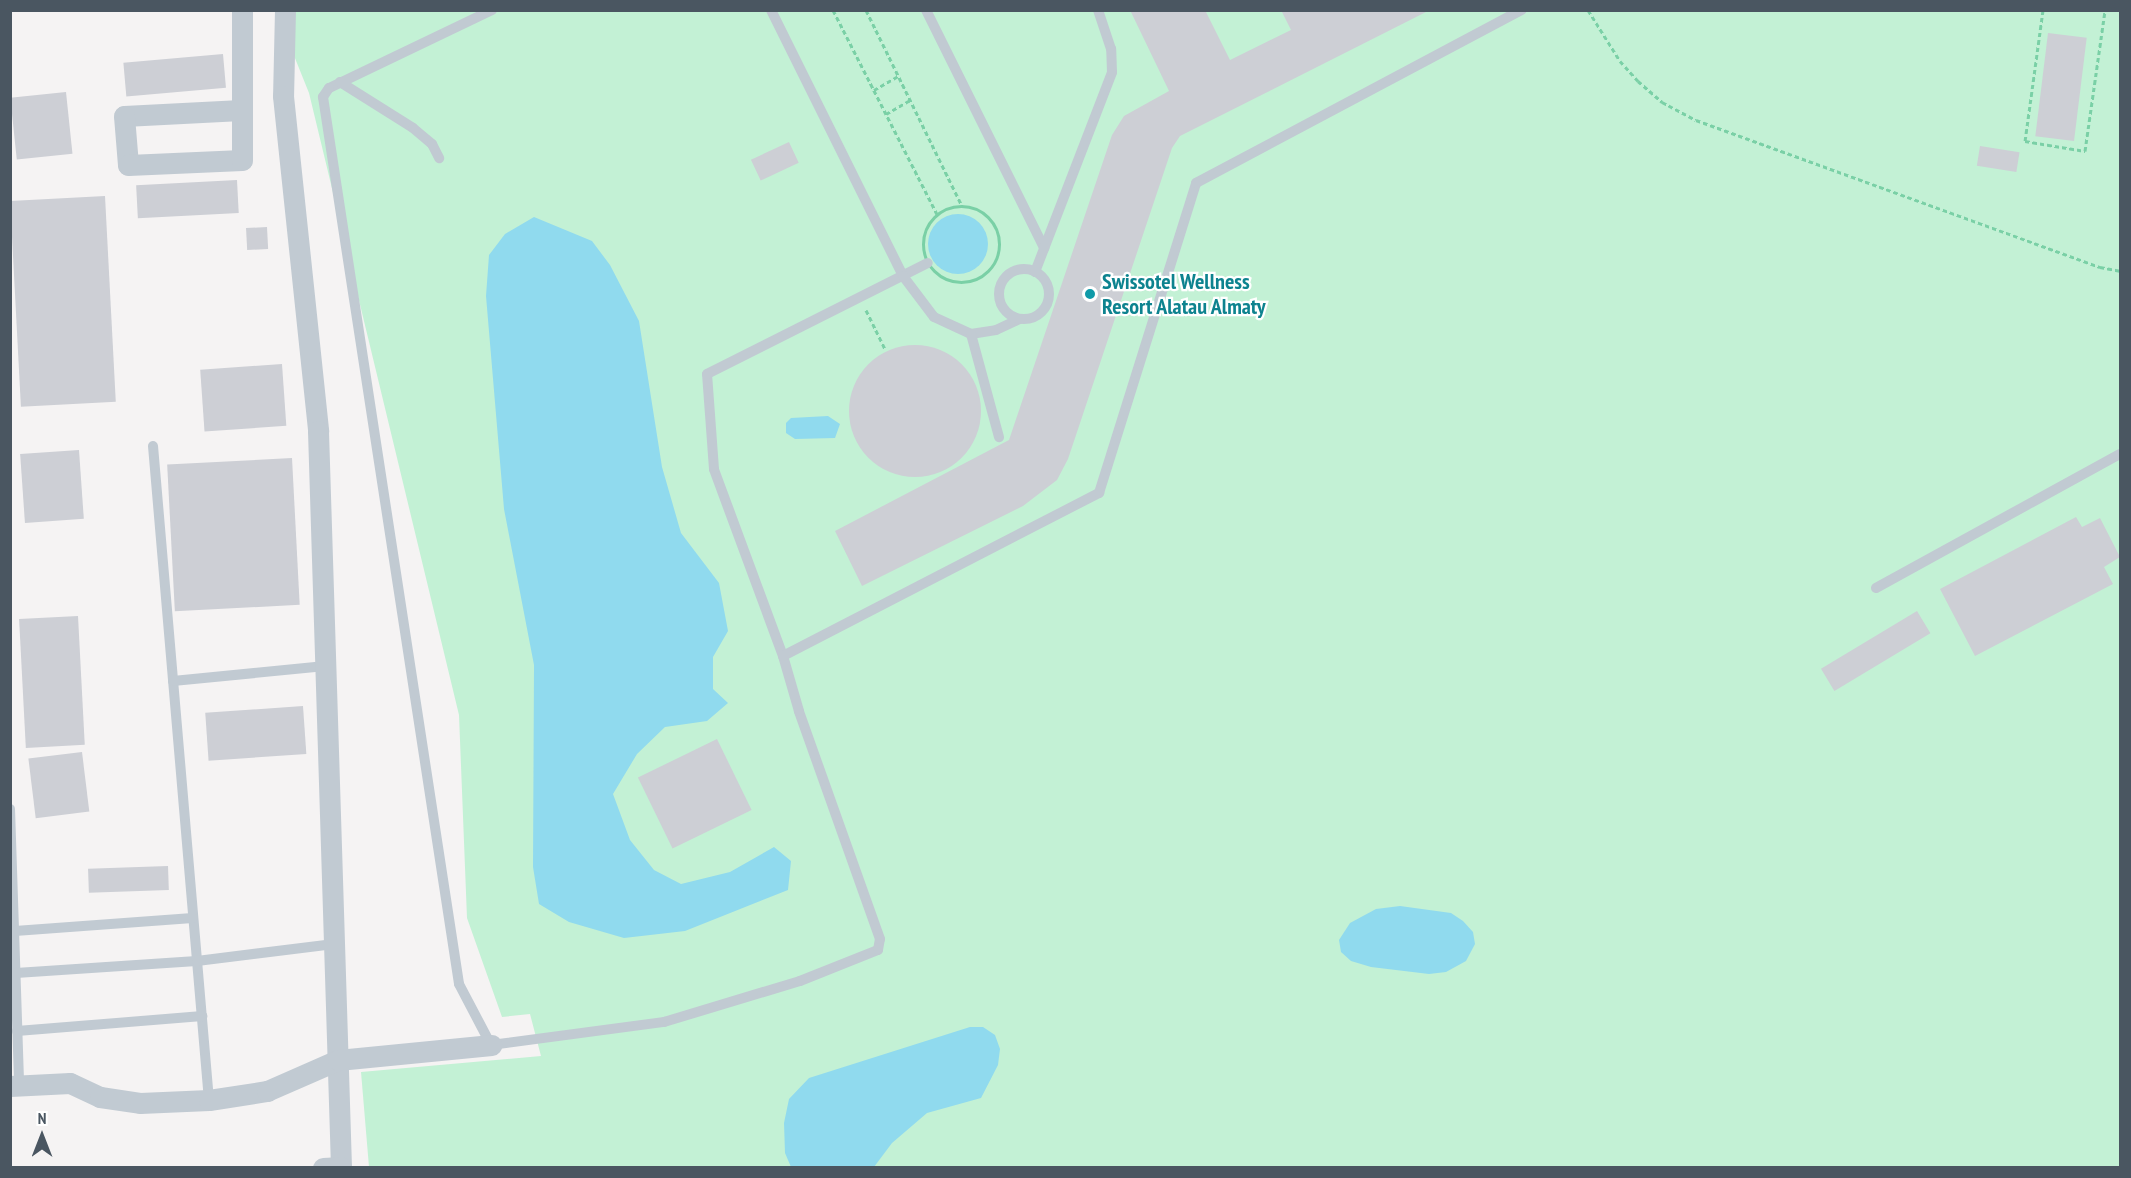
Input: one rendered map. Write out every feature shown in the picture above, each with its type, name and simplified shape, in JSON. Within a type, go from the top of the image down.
[{"type":"street","points":[[241,110],[124,116],[128,165],[242,160],[242,10]]},
{"type":"street","points":[[285,10],[283,96],[318,431],[341,1167],[323,1167]]},
{"type":"street","points":[[15,1085],[69,1083],[100,1097],[128,1102],[209,1100],[267,1091],[338,1060],[491,1045]]},
{"type":"lane","points":[[492,10],[340,82],[323,97],[459,984],[491,1045],[664,1022],[779,988],[878,950],[880,939],[799,711],[783,656],[714,469],[707,374],[928,263]]},
{"type":"lane","points":[[771,10],[903,276],[934,317],[971,334],[996,330],[1020,319],[1035,316],[1046,306],[1048,290],[1035,272]]},
{"type":"lane","points":[[926,10],[1044,249]]},
{"type":"lane","points":[[1035,272],[1112,72],[1111,49],[1098,10]]},
{"type":"lane","points":[[783,656],[1099,493],[1196,183],[1522,10]]},
{"type":"lane","points":[[340,82],[413,128],[432,144],[439,158]]},
{"type":"lane","points":[[1020,319],[1001,305],[999,290],[1013,272],[1035,272]]},
{"type":"lane","points":[[971,334],[999,437]]},
{"type":"lane","points":[[153,446],[209,1100]]},
{"type":"lane","points":[[1876,588],[2121,454]]},
{"type":"lane","points":[[173,681],[325,666]]},
{"type":"lane","points":[[10,809],[16,974],[15,1085]]},
{"type":"lane","points":[[15,931],[193,918]]},
{"type":"lane","points":[[16,974],[197,961],[334,944]]},
{"type":"lane","points":[[17,1030],[202,1016]]},
{"type":"path","points":[[833,10],[937,214]]},
{"type":"path","points":[[866,10],[962,206]]},
{"type":"path","points":[[1588,10],[1613,52],[1638,81],[1662,102],[1696,120],[2100,267],[2121,270]]},
{"type":"path","points":[[2043,10],[2025,141],[2085,151],[2105,10]]},
{"type":"path","points":[[874,90],[898,76]]},
{"type":"path","points":[[886,114],[910,100]]},
{"type":"path","points":[[962,206],[984,213],[997,229],[999,249],[992,267],[976,280],[957,282],[938,275],[928,263],[923,240],[937,214],[962,206]]},
{"type":"path","points":[[860,298],[885,349]]},
{"type":"green space","points":[[276,11],[2120,11],[2120,1167],[369,1167],[361,1072],[541,1056],[530,1014],[502,1017],[467,918],[459,715],[309,93]]},
{"type":"water","points":[[958,214],[979,223],[988,244],[979,265],[958,274],[937,265],[928,244],[937,223]]},
{"type":"water","points":[[534,217],[592,241],[610,265],[639,321],[662,467],[681,533],[719,583],[728,631],[713,657],[713,689],[728,703],[707,721],[665,727],[637,754],[613,794],[630,840],[654,870],[681,884],[730,872],[774,847],[791,861],[788,890],[685,931],[624,938],[569,922],[539,904],[533,867],[534,665],[504,509],[486,296],[489,255],[505,234]]},
{"type":"water","points":[[828,416],[840,424],[835,438],[795,439],[786,433],[786,423],[791,418]]},
{"type":"water","points":[[1400,906],[1451,913],[1463,921],[1473,932],[1475,944],[1466,961],[1446,972],[1429,974],[1371,967],[1351,961],[1341,952],[1339,940],[1350,923],[1376,909]]},
{"type":"water","points":[[970,1027],[983,1027],[995,1035],[1000,1049],[998,1065],[981,1098],[927,1113],[892,1143],[874,1167],[791,1167],[785,1153],[784,1123],[789,1099],[809,1078]]},
{"type":"building","name":"Swissotel Wellness Resort Alatau Almaty","points":[[1130,10],[1205,10],[1230,60],[1291,30],[1281,10],[1430,10],[1180,136],[1172,148],[1068,459],[1057,480],[1023,506],[862,586],[835,531],[1009,440],[1112,135],[1124,116],[1169,91]]},
{"type":"building","points":[[2048,33],[2087,38],[2074,141],[2035,136]]},
{"type":"building","points":[[223,54],[226,88],[126,97],[123,63]]},
{"type":"building","points":[[66,92],[72,154],[17,160],[10,98]]},
{"type":"building","points":[[789,142],[799,163],[761,181],[751,160]]},
{"type":"building","points":[[1980,146],[2020,152],[2016,172],[1977,166]]},
{"type":"building","points":[[237,180],[239,213],[138,218],[136,185]]},
{"type":"building","points":[[105,196],[116,402],[21,407],[10,201]]},
{"type":"building","points":[[267,227],[268,249],[247,250],[246,228]]},
{"type":"building","points":[[915,345],[940,350],[961,365],[976,386],[981,411],[976,436],[961,457],[940,472],[915,477],[890,472],[869,457],[854,436],[849,411],[854,386],[869,365],[890,350]]},
{"type":"building","points":[[282,364],[286,426],[205,432],[200,370]]},
{"type":"building","points":[[79,450],[84,519],[25,523],[20,454]]},
{"type":"building","points":[[292,458],[300,605],[175,611],[167,465]]},
{"type":"building","points":[[2076,517],[2082,527],[2100,518],[2120,557],[2104,567],[2113,584],[1975,656],[1940,589]]},
{"type":"building","points":[[1917,611],[1930,633],[1834,691],[1821,669]]},
{"type":"building","points":[[78,616],[85,745],[26,748],[19,619]]},
{"type":"building","points":[[303,706],[306,754],[209,761],[205,713]]},
{"type":"building","points":[[717,739],[752,810],[673,849],[638,778]]},
{"type":"building","points":[[82,752],[89,812],[36,818],[28,759]]},
{"type":"building","points":[[168,866],[169,890],[89,893],[88,869]]},
{"type":"place","name":"Swissotel Wellness Resort Alatau Almaty","points":[[1090,294]]}]
